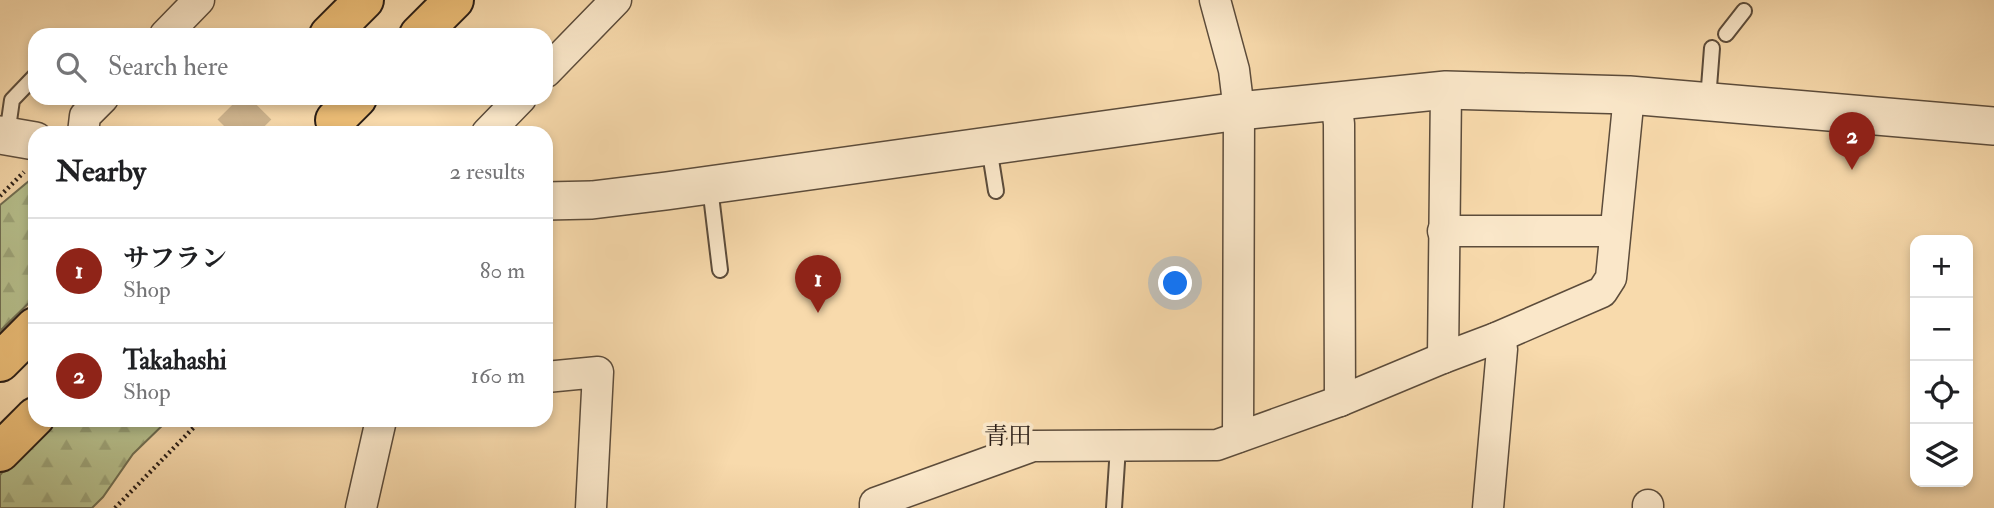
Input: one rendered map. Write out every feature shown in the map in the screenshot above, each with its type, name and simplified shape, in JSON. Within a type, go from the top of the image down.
[{"type":"highway","points":[[336,28],[364,0]]},
{"type":"highway","points":[[426,28],[454,0]]},
{"type":"highway","points":[[0,362],[28,334]]},
{"type":"highway","points":[[0,452],[28,424]]},
{"type":"street","points":[[172,28],[199,0]]},
{"type":"street","points":[[553,65],[616,0]]},
{"type":"street","points":[[1215,0],[1234,70],[1239,111],[1238,437]]},
{"type":"street","points":[[553,201],[592,200],[710,185],[1239,111],[1446,90],[1629,95],[1994,126]]},
{"type":"street","points":[[1443,358],[1446,90]]},
{"type":"street","points":[[875,508],[875,503],[1033,446],[1217,445],[1340,401],[1602,292],[1611,278],[1629,95]]},
{"type":"street","points":[[1336,100],[1339,138],[1340,401]]},
{"type":"street","points":[[84,126],[85,116],[96,105]]},
{"type":"street","points":[[494,126],[514,105]]},
{"type":"street","points":[[1443,231],[1615,231]]},
{"type":"street","points":[[1488,508],[1502,349],[1496,338]]},
{"type":"street","points":[[553,376],[598,372],[591,508]]},
{"type":"street","points":[[361,508],[379,427]]},
{"type":"lane","points":[[1726,34],[1744,11]]},
{"type":"lane","points":[[1707,102],[1712,48]]},
{"type":"lane","points":[[17,146],[12,100],[28,83]]},
{"type":"lane","points":[[989,145],[996,191]]},
{"type":"lane","points":[[710,185],[720,270]]},
{"type":"lane","points":[[1114,508],[1118,447]]},
{"type":"path","points":[[0,196],[17,146]]},
{"type":"path","points":[[115,508],[194,427]]},
{"type":"green space","points":[[28,182],[28,304],[0,331],[0,205]]},
{"type":"green space","points":[[46,427],[161,427],[133,454],[103,497],[92,508],[0,508],[0,475],[27,442]]},
{"type":"tunnel","points":[[238,126],[259,105]]},
{"type":"place","name":"Takahashi","points":[[1852,170]]},
{"type":"place","name":"サフラン","points":[[818,313]]},
{"type":"district","name":"青田","points":[[1008,436]]}]
